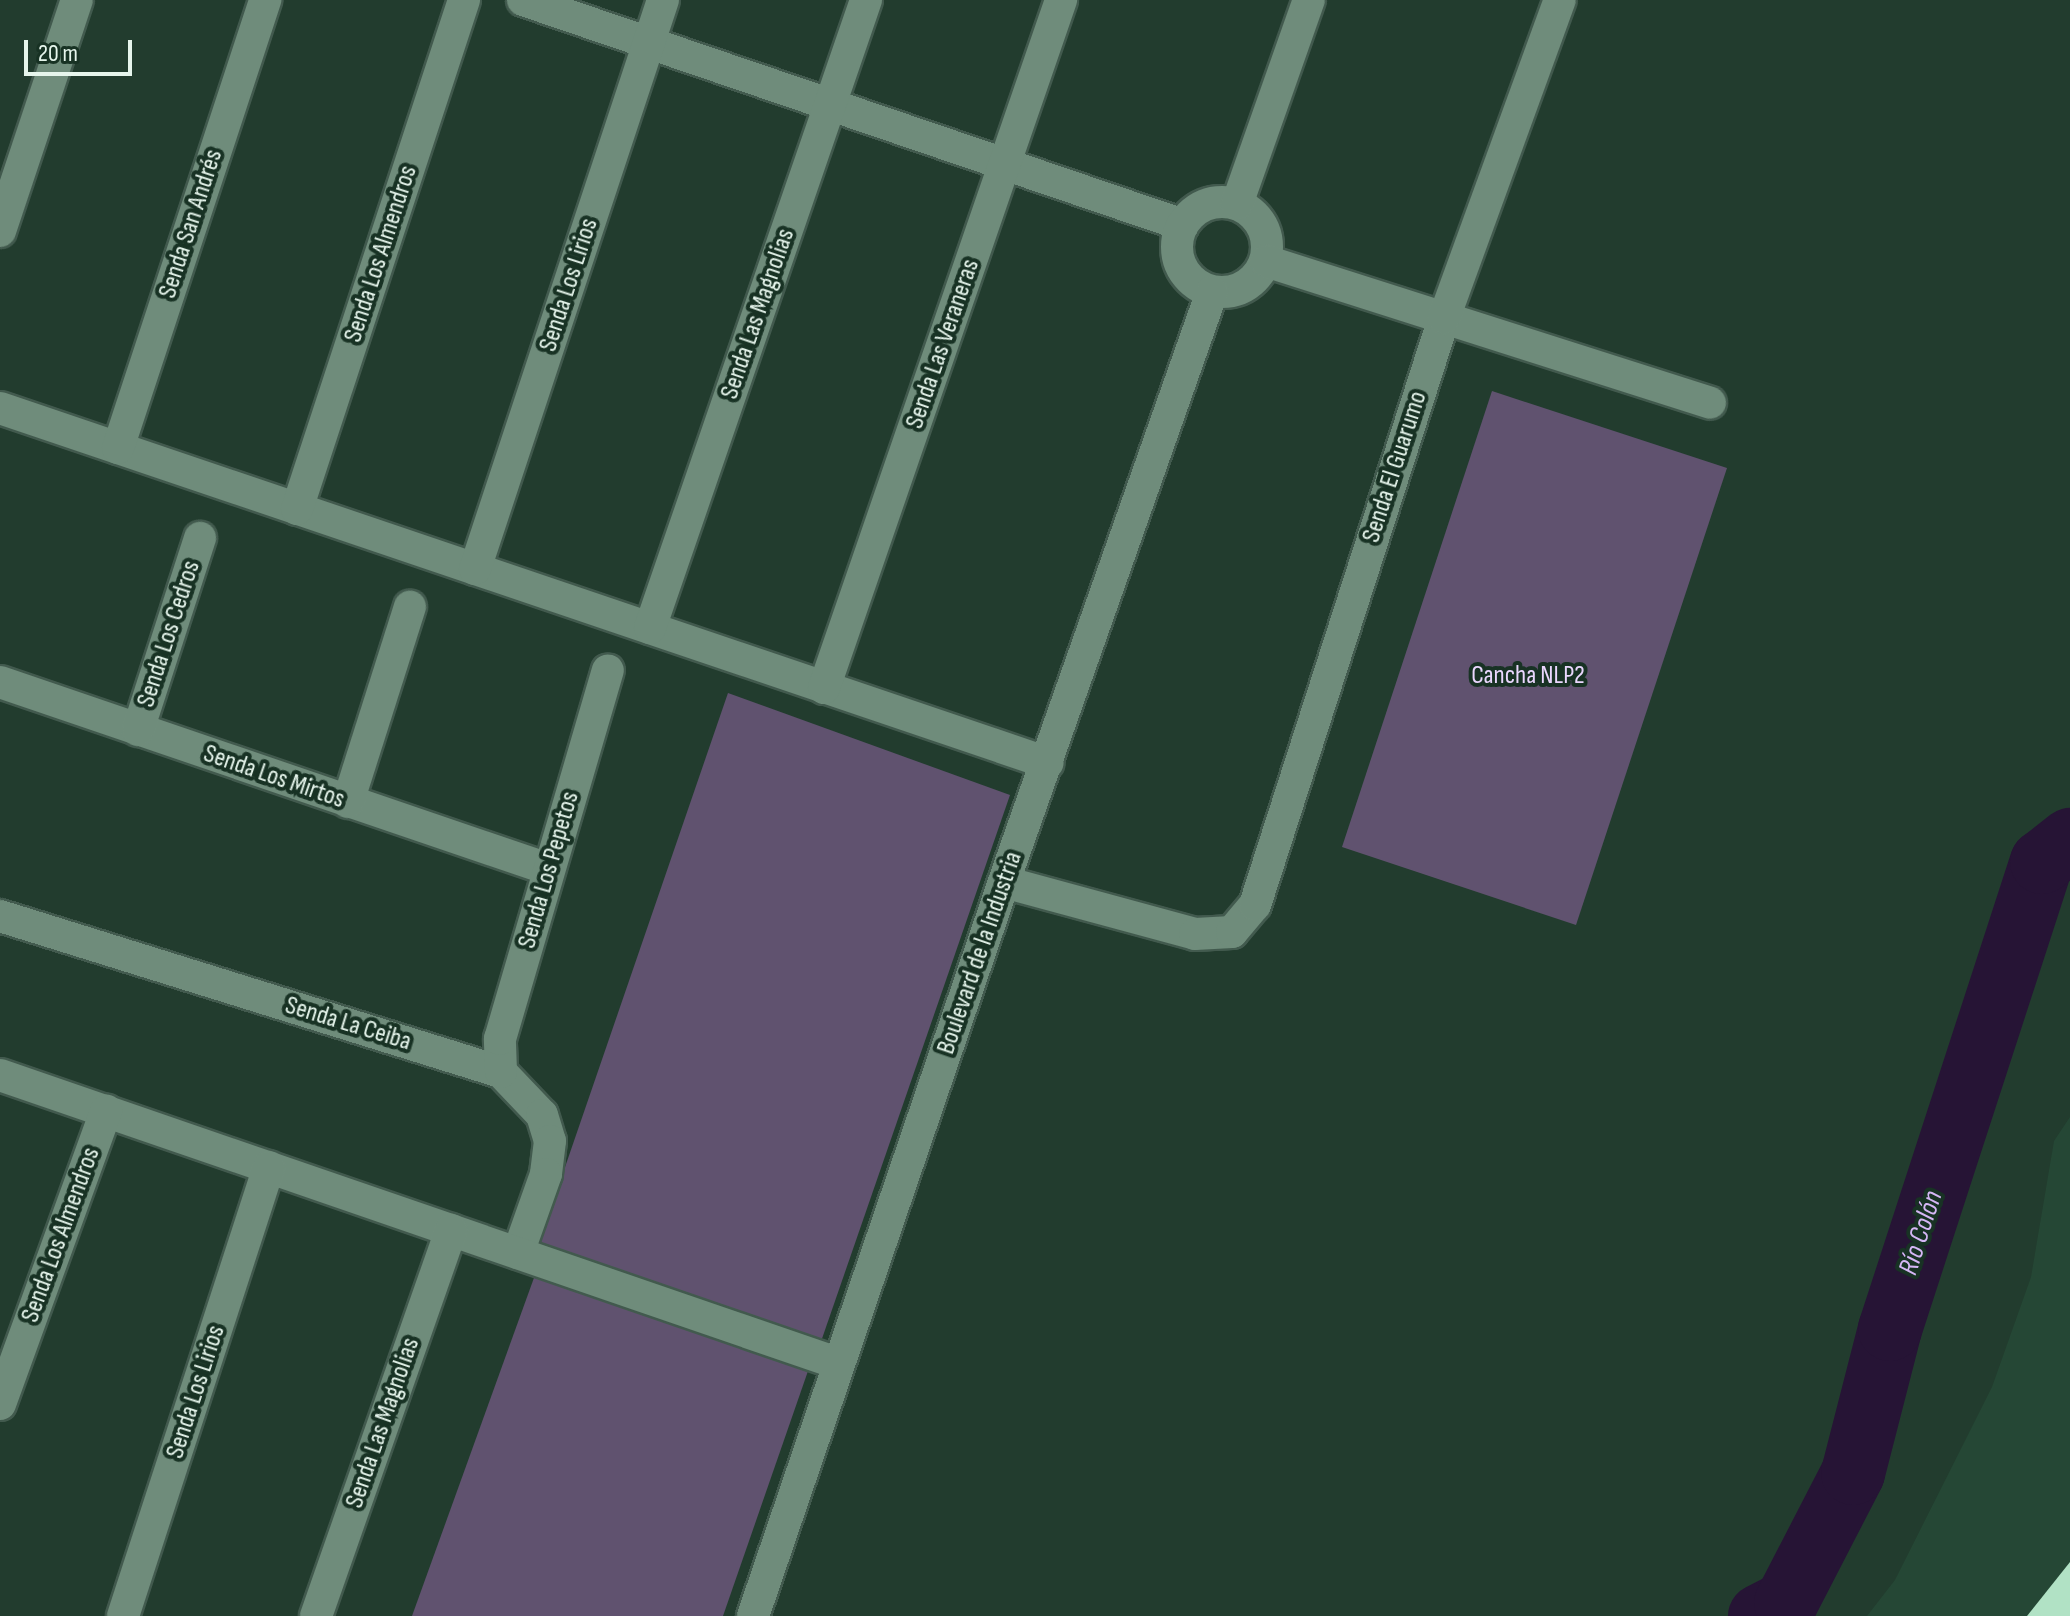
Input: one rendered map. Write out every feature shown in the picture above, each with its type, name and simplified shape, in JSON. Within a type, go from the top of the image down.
[{"type":"street","points":[[0,231],[77,0]]},
{"type":"street","name":"Senda San Andrés","points":[[118,448],[265,0]]},
{"type":"street","name":"Senda Los Almendros","points":[[297,509],[464,0]]},
{"type":"street","points":[[523,0],[1183,225]]},
{"type":"street","name":"Senda Los Lirios","points":[[475,569],[663,0]]},
{"type":"street","name":"Senda Las Magnolias","points":[[650,628],[866,0]]},
{"type":"street","name":"Senda Las Veraneras","points":[[824,688],[1061,0]]},
{"type":"street","points":[[1237,204],[1309,0]]},
{"type":"street","name":"Senda El Guarumo","points":[[1004,882],[1195,934],[1232,932],[1255,905],[1444,318],[1560,0]]},
{"type":"street","points":[[1212,203],[1237,204],[1257,217],[1263,227],[1267,238],[1266,261],[1250,283],[1226,293],[1212,292],[1188,278],[1181,266],[1178,238],[1183,225],[1201,207],[1212,203]]},
{"type":"street","points":[[1266,261],[1710,403]]},
{"type":"street","name":"Boulevard de la Industria","points":[[753,1616],[837,1363],[1212,292]]},
{"type":"street","points":[[0,408],[1048,763]]},
{"type":"street","name":"Senda Los Cedros","points":[[138,730],[200,538]]},
{"type":"street","points":[[348,802],[410,607]]},
{"type":"street","name":"Senda Los Pepetos","points":[[501,1072],[500,1039],[608,670]]},
{"type":"street","name":"Senda Los Mirtos","points":[[0,682],[548,869]]},
{"type":"street","name":"Senda La Ceiba","points":[[0,916],[501,1072],[542,1115],[550,1141],[546,1174],[518,1253]]},
{"type":"street","points":[[0,1075],[837,1363]]},
{"type":"street","name":"Senda Los Almendros","points":[[0,1404],[106,1111]]},
{"type":"street","name":"Senda Los Lirios","points":[[123,1616],[269,1167]]},
{"type":"street","name":"Senda Las Magnolias","points":[[316,1616],[451,1230]]},
{"type":"shaded area","points":[[2070,1117],[2070,1616],[1867,1616],[1895,1580],[1992,1387],[2031,1277],[2054,1141]]},
{"type":"green space","name":"Cancha NLP2","points":[[1492,391],[1727,468],[1576,925],[1342,847]]},
{"type":"green space","points":[[728,693],[1010,795],[816,1356],[531,1266]]},
{"type":"green space","points":[[535,1275],[808,1371],[723,1616],[412,1616]]},
{"type":"building","points":[[2070,1562],[2070,1616],[2027,1616]]},
{"type":"waterway","name":"Río Colón","points":[[1760,1616],[1786,1603],[1853,1473],[1890,1329],[2042,862],[2070,840]]}]
